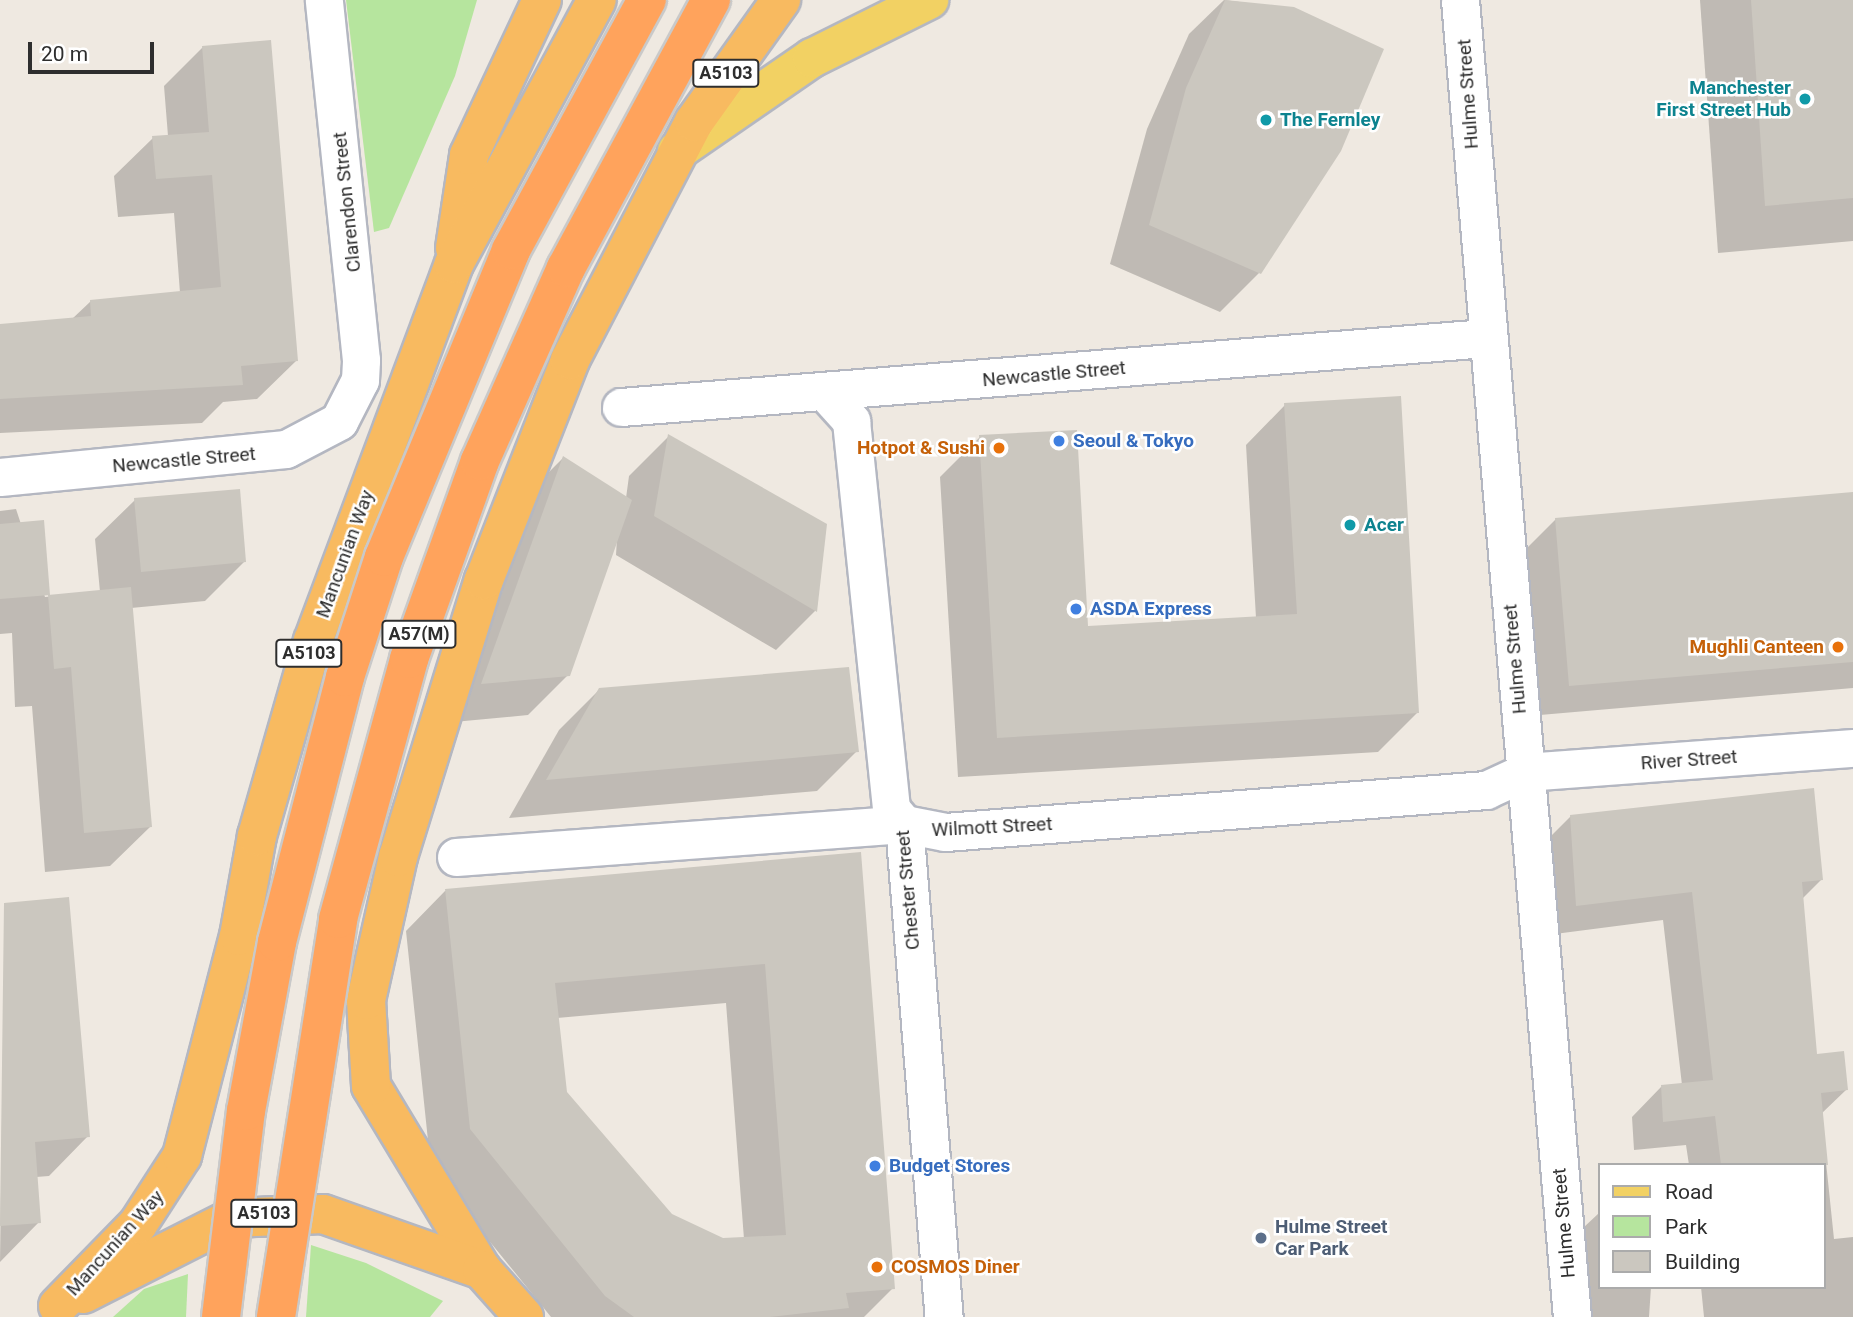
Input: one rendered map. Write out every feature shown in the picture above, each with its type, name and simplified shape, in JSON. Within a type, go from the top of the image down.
[{"type":"highway","points":[[454,264],[470,155],[541,0]]},
{"type":"highway","name":"Mancunian Way","points":[[52,1312],[138,1224],[182,1156],[239,936],[257,836],[313,641],[454,264],[597,0]]},
{"type":"highway","name":"Mancunian Way","points":[[221,1317],[246,1111],[277,942],[345,677],[384,557],[511,250],[647,0]]},
{"type":"highway","name":"A57(M)","points":[[276,1317],[338,919],[410,659],[480,461],[565,268],[711,0]]},
{"type":"highway","name":"A5103","points":[[524,1317],[482,1270],[370,1086],[366,1000],[398,857],[484,580],[570,360],[677,151],[781,0]]},
{"type":"highway","name":"A5103","points":[[52,1312],[233,1218],[269,1212],[366,1224],[482,1270]]},
{"type":"main road","points":[[677,151],[812,58],[929,0]]},
{"type":"street","name":"Clarendon Street","points":[[324,0],[361,360],[350,403]]},
{"type":"street","name":"Hulme Street","points":[[1461,0],[1487,338],[1572,1317]]},
{"type":"street","name":"Newcastle Street","points":[[621,407],[826,393],[1487,338]]},
{"type":"street","name":"Chester Street","points":[[826,393],[851,422],[891,809],[904,824],[944,1317]]},
{"type":"street","name":"Newcastle Street","points":[[0,477],[286,449],[326,430],[350,403]]},
{"type":"street","name":"River Street","points":[[1525,772],[1853,748]]},
{"type":"street","name":"Wilmott Street","points":[[456,857],[904,824],[936,832],[1486,790],[1525,772]]},
{"type":"green space","points":[[346,0],[477,0],[455,76],[389,228],[374,232]]},
{"type":"green space","points":[[311,1245],[366,1263],[443,1301],[430,1317],[306,1317]]},
{"type":"green space","points":[[188,1274],[186,1317],[113,1317],[144,1289]]},
{"type":"building","name":"The Fernley","points":[[1225,0],[1294,7],[1384,49],[1341,151],[1261,274],[1149,225],[1186,88]]},
{"type":"building","name":"Manchester First Street Hub","points":[[1751,0],[1853,0],[1853,198],[1765,206]]},
{"type":"building","points":[[271,40],[298,361],[241,366],[243,385],[0,399],[0,324],[91,316],[90,300],[221,287],[212,175],[156,179],[152,136],[209,132],[202,46]]},
{"type":"building","name":"Acer","points":[[1401,396],[1419,713],[997,738],[979,435],[1077,430],[1088,626],[1297,614],[1284,403]]},
{"type":"building","points":[[668,434],[827,524],[817,612],[654,516]]},
{"type":"building","points":[[563,456],[632,500],[570,676],[481,684]]},
{"type":"building","points":[[240,489],[246,562],[141,572],[134,498]]},
{"type":"building","points":[[1853,492],[1853,662],[1569,686],[1555,518]]},
{"type":"building","points":[[44,520],[50,595],[0,599],[0,524]]},
{"type":"building","points":[[131,587],[152,827],[84,833],[71,667],[54,669],[48,595]]},
{"type":"building","points":[[849,667],[859,752],[546,780],[599,688]]},
{"type":"building","points":[[1814,788],[1823,880],[1802,882],[1817,1054],[1844,1051],[1848,1090],[1821,1093],[1828,1165],[1721,1163],[1715,1116],[1663,1122],[1661,1085],[1713,1080],[1692,892],[1576,906],[1570,815]]},
{"type":"building","points":[[861,852],[895,1289],[846,1293],[849,1308],[770,1317],[634,1317],[605,1296],[470,1129],[445,889]],"holes":[[[765,964],[786,1235],[723,1238],[672,1214],[567,1092],[555,983]]]},
{"type":"building","points":[[69,897],[90,1137],[35,1142],[41,1223],[0,1226],[4,903]]},
{"type":"place","name":"Manchester First Street Hub","points":[[1805,99]]},
{"type":"place","name":"The Fernley","points":[[1266,120]]},
{"type":"place","name":"Seoul & Tokyo","points":[[1059,441]]},
{"type":"place","name":"Hotpot & Sushi","points":[[999,448]]},
{"type":"place","name":"Acer","points":[[1350,525]]},
{"type":"place","name":"ASDA Express","points":[[1076,609]]},
{"type":"place","name":"Mughli Canteen","points":[[1838,647]]},
{"type":"place","name":"Budget Stores","points":[[875,1166]]},
{"type":"place","name":"Hulme Street Car Park","points":[[1261,1238]]},
{"type":"place","name":"COSMOS Diner","points":[[877,1267]]}]
